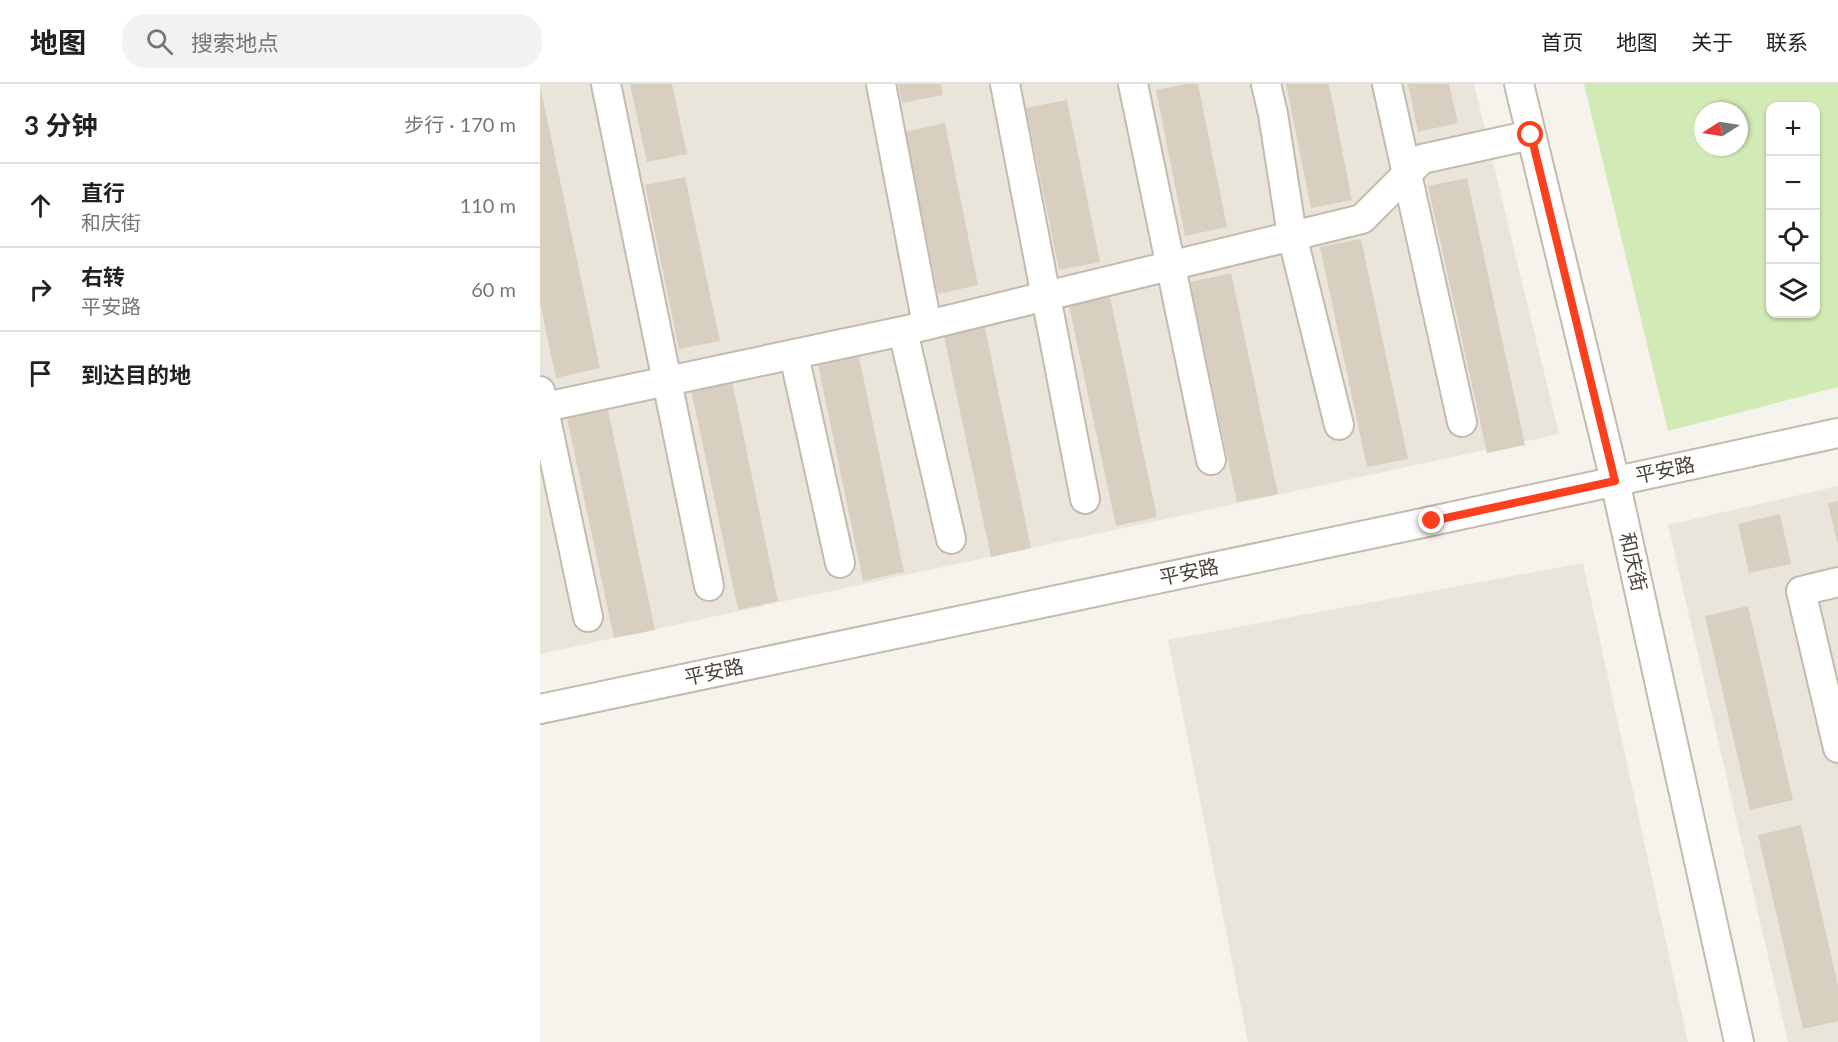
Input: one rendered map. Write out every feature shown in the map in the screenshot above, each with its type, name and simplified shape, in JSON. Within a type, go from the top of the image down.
[{"type":"street","points":[[606,84],[709,586]]},
{"type":"street","points":[[881,84],[915,328],[951,539]]},
{"type":"street","points":[[1005,84],[1085,499]]},
{"type":"street","points":[[1133,84],[1211,460]]},
{"type":"street","points":[[1266,84],[1273,114],[1292,236],[1339,425]]},
{"type":"street","points":[[1387,84],[1462,422]]},
{"type":"street","name":"和庆街","points":[[1519,84],[1615,481],[1739,1042]]},
{"type":"street","points":[[588,617],[541,402],[668,382],[794,355],[915,328],[1362,219],[1422,159],[1531,135]]},
{"type":"street","points":[[794,355],[840,563]]},
{"type":"street","name":"平安路","points":[[540,709],[1838,433]]},
{"type":"street","points":[[1838,582],[1801,591],[1838,748]]},
{"type":"shaded area","points":[[540,84],[1474,84],[1559,434],[540,654]]},
{"type":"shaded area","points":[[1838,486],[1838,1042],[1788,1042],[1668,525]]},
{"type":"shaded area","points":[[1583,563],[1688,1042],[1248,1042],[1168,640]]},
{"type":"green space","points":[[1584,84],[1838,84],[1838,387],[1668,431]]},
{"type":"building","points":[[630,84],[672,84],[687,154],[647,162]]},
{"type":"building","points":[[898,84],[941,84],[943,95],[902,103]]},
{"type":"building","points":[[1198,84],[1227,227],[1185,236],[1156,90]]},
{"type":"building","points":[[1286,84],[1329,84],[1352,200],[1311,208]]},
{"type":"building","points":[[1408,84],[1449,84],[1458,123],[1418,132]]},
{"type":"building","points":[[540,86],[600,368],[556,378],[540,303]]},
{"type":"building","points":[[1067,100],[1100,262],[1059,270],[1026,108]]},
{"type":"building","points":[[945,123],[978,285],[938,294],[905,132]]},
{"type":"building","points":[[685,177],[720,341],[679,349],[645,185]]},
{"type":"building","points":[[1467,178],[1525,445],[1487,453],[1428,186]]},
{"type":"building","points":[[1361,239],[1408,459],[1367,467],[1320,247]]},
{"type":"building","points":[[1231,273],[1278,494],[1237,502],[1190,282]]},
{"type":"building","points":[[1110,297],[1157,517],[1116,526],[1069,306]]},
{"type":"building","points":[[985,328],[1031,548],[991,557],[944,336]]},
{"type":"building","points":[[858,352],[904,572],[863,581],[817,360]]},
{"type":"building","points":[[732,381],[778,601],[738,610],[691,389]]},
{"type":"building","points":[[608,410],[655,630],[614,638],[567,418]]},
{"type":"building","points":[[1838,501],[1838,542],[1837,542],[1828,503]]},
{"type":"building","points":[[1780,514],[1791,564],[1749,573],[1738,524]]},
{"type":"building","points":[[1748,606],[1793,800],[1750,810],[1705,616]]},
{"type":"building","points":[[1801,825],[1838,985],[1838,1021],[1803,1029],[1758,835]]},
{"type":"route","points":[[1432,521],[1615,481],[1531,135]]}]
